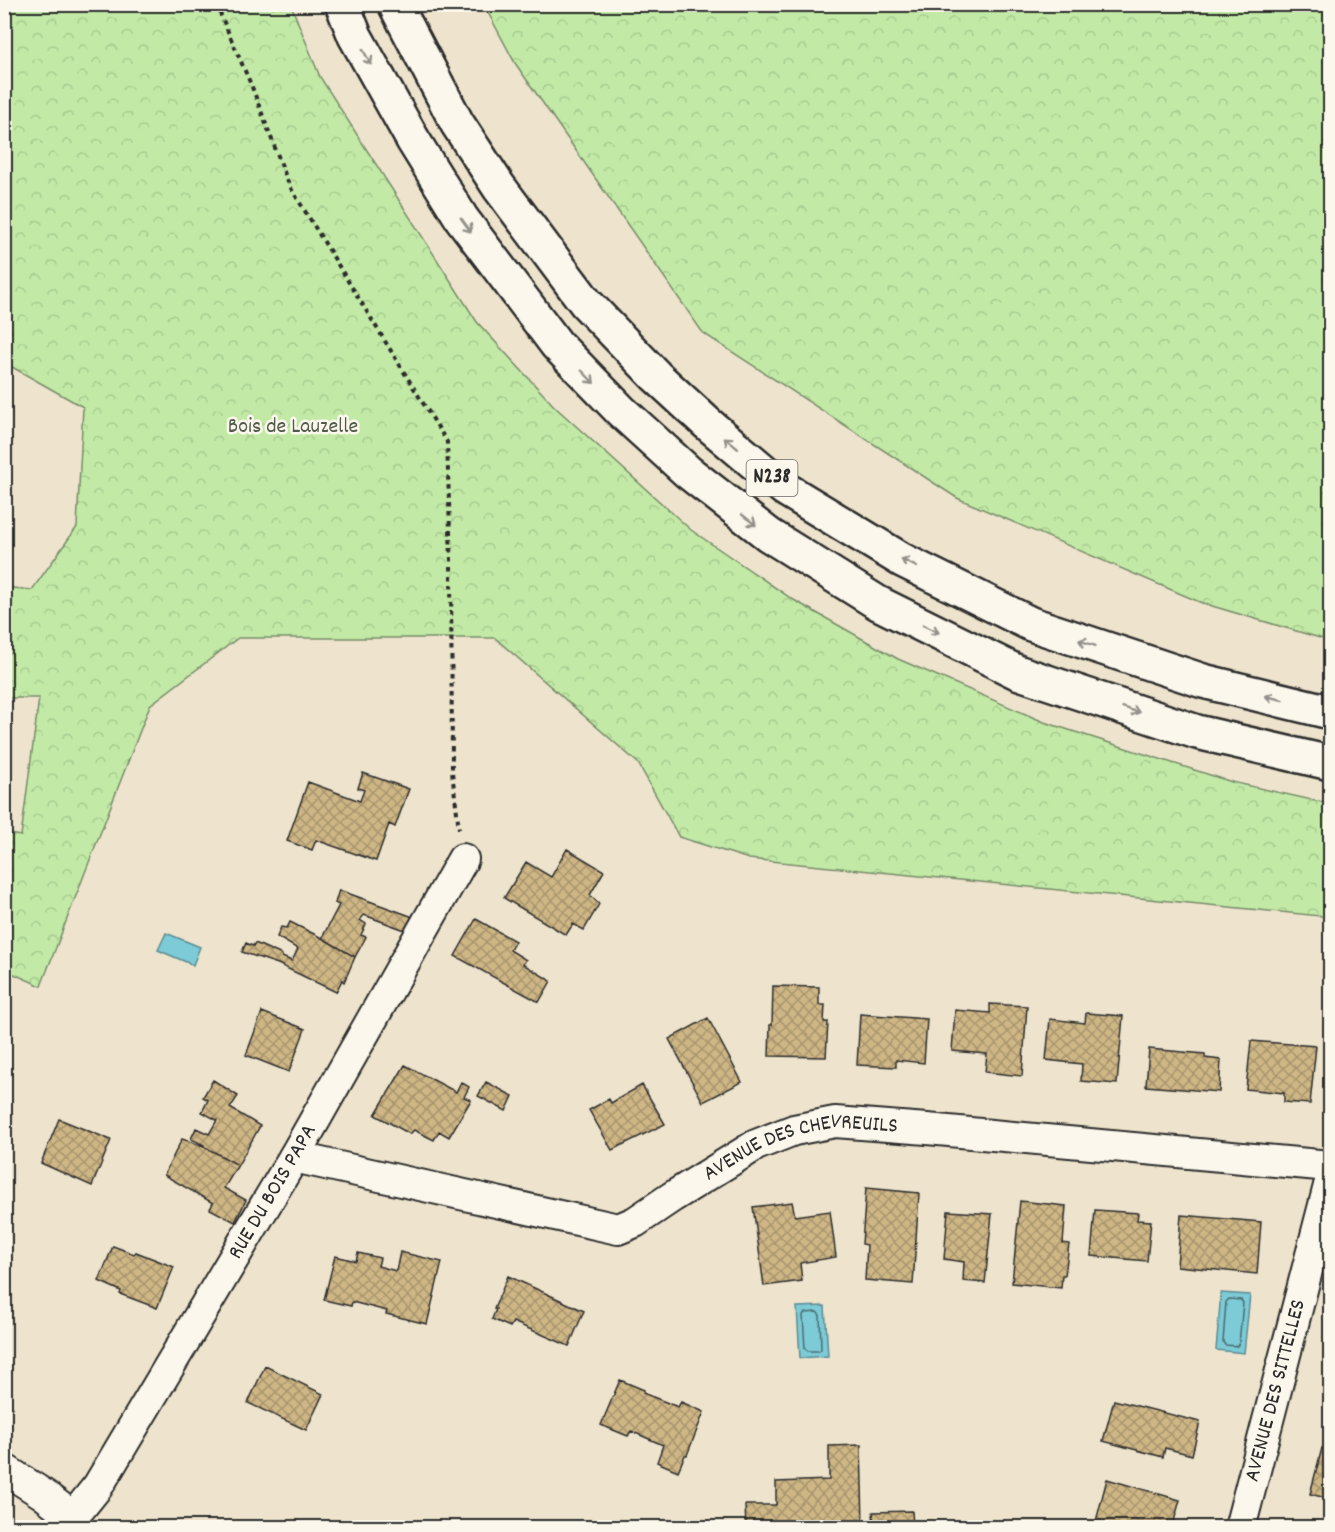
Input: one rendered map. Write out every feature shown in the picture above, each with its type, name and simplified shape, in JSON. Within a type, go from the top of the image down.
[{"type":"highway","name":"N238","points":[[342,4],[355,36],[407,130],[462,219],[557,345],[621,411],[680,465],[768,534],[878,603],[1017,672],[1197,732],[1330,764]]},
{"type":"highway","name":"N238","points":[[395,4],[457,123],[500,187],[586,303],[656,376],[708,424],[785,489],[902,560],[1031,624],[1203,681],[1330,712]]},
{"type":"street","name":"RUE DU BOIS PAPA","points":[[74,1522],[98,1486],[294,1157],[463,859]]},
{"type":"street","name":"AVENUE DES CHEVREUILS","points":[[294,1157],[618,1229],[635,1222],[756,1145],[794,1130],[835,1122],[1330,1166]]},
{"type":"street","name":"AVENUE DES SITTELLES","points":[[1240,1527],[1330,1182]]},
{"type":"street","points":[[4,1469],[43,1494],[74,1522]]},
{"type":"path","points":[[216,4],[252,87],[289,185],[447,442],[451,561],[452,772],[463,859]]},
{"type":"green space","name":"Bois de Lauzelle","points":[[5,4],[291,5],[320,77],[477,322],[555,407],[691,530],[792,599],[898,659],[1044,722],[1232,782],[1330,804],[1330,917],[749,859],[679,837],[638,763],[495,638],[238,638],[150,705],[41,986],[5,970],[5,833],[21,836],[39,698],[5,698],[5,587],[32,590],[77,527],[83,407],[5,363]]},
{"type":"green space","points":[[484,5],[1330,5],[1330,641],[1202,603],[957,498],[703,333],[515,63]]},
{"type":"water","points":[[166,933],[200,947],[193,965],[158,950]]},
{"type":"water","points":[[1221,1293],[1250,1295],[1244,1353],[1216,1350]]},
{"type":"water","points":[[825,1306],[828,1356],[800,1358],[797,1307]]},
{"type":"building","points":[[363,773],[409,789],[395,827],[389,824],[376,861],[316,840],[312,850],[287,841],[308,782],[360,801],[364,790],[358,788]]},
{"type":"building","points":[[567,849],[604,871],[590,895],[599,904],[584,930],[573,924],[566,935],[504,898],[526,862],[551,877]]},
{"type":"building","points":[[339,890],[413,917],[405,930],[364,915],[360,920],[366,924],[361,935],[366,937],[355,957],[322,938],[339,905],[335,903]]},
{"type":"building","points":[[476,919],[515,941],[510,950],[526,960],[523,964],[551,981],[539,1002],[455,956]]},
{"type":"building","points":[[290,922],[355,957],[344,982],[342,980],[336,992],[278,964],[242,952],[246,943],[253,946],[255,943],[292,961],[298,949],[277,937],[281,927],[287,928]]},
{"type":"building","points":[[773,986],[819,987],[819,1005],[825,1005],[824,1022],[828,1022],[826,1057],[769,1056]]},
{"type":"building","points":[[990,1004],[1027,1006],[1022,1076],[985,1072],[987,1054],[952,1051],[955,1010],[990,1013]]},
{"type":"building","points":[[262,1012],[305,1029],[289,1072],[246,1055]]},
{"type":"building","points":[[1086,1013],[1123,1016],[1117,1084],[1081,1081],[1082,1064],[1046,1060],[1050,1019],[1085,1023]]},
{"type":"building","points":[[860,1014],[927,1019],[924,1063],[896,1060],[896,1067],[857,1065]]},
{"type":"building","points":[[708,1018],[742,1082],[703,1102],[669,1039]]},
{"type":"building","points":[[1251,1041],[1316,1046],[1310,1104],[1284,1102],[1284,1093],[1246,1089]]},
{"type":"building","points":[[1149,1049],[1205,1054],[1205,1058],[1221,1060],[1219,1092],[1146,1086]]},
{"type":"building","points":[[405,1065],[456,1092],[461,1082],[469,1087],[464,1097],[471,1100],[449,1137],[439,1131],[434,1140],[414,1130],[410,1134],[375,1115]]},
{"type":"building","points":[[213,1080],[238,1096],[230,1108],[260,1126],[238,1165],[191,1139],[196,1128],[209,1134],[217,1120],[202,1112],[208,1100],[203,1097]]},
{"type":"building","points":[[486,1082],[513,1096],[506,1111],[478,1096]]},
{"type":"building","points":[[642,1085],[665,1124],[612,1150],[589,1110],[609,1099],[611,1103]]},
{"type":"building","points":[[59,1119],[111,1140],[92,1186],[41,1163]]},
{"type":"building","points":[[182,1139],[203,1146],[238,1165],[224,1188],[246,1200],[235,1222],[210,1209],[213,1203],[164,1175]]},
{"type":"building","points":[[866,1188],[919,1193],[913,1284],[865,1280],[867,1245],[862,1244]]},
{"type":"building","points":[[1020,1201],[1066,1206],[1063,1243],[1069,1244],[1061,1288],[1012,1283]]},
{"type":"building","points":[[792,1202],[795,1216],[830,1211],[836,1257],[800,1263],[802,1281],[764,1286],[753,1207]]},
{"type":"building","points":[[1095,1210],[1138,1213],[1137,1220],[1151,1221],[1147,1261],[1091,1256]]},
{"type":"building","points":[[948,1211],[992,1214],[985,1283],[963,1281],[964,1262],[944,1259]]},
{"type":"building","points":[[1181,1215],[1261,1222],[1257,1274],[1177,1266]]},
{"type":"building","points":[[113,1246],[134,1254],[136,1252],[174,1267],[157,1308],[120,1294],[121,1291],[99,1281]]},
{"type":"building","points":[[400,1252],[442,1262],[427,1324],[386,1314],[387,1311],[352,1302],[351,1306],[324,1300],[335,1256],[356,1261],[358,1253],[380,1258],[378,1266],[396,1271]]},
{"type":"building","points":[[508,1276],[584,1311],[569,1346],[513,1322],[510,1327],[492,1319]]},
{"type":"building","points":[[265,1366],[323,1394],[306,1430],[248,1403]]},
{"type":"building","points":[[620,1380],[644,1390],[643,1393],[678,1407],[681,1402],[704,1412],[678,1471],[657,1462],[663,1445],[631,1431],[628,1436],[601,1425]]},
{"type":"building","points":[[1114,1400],[1200,1422],[1192,1455],[1165,1448],[1163,1457],[1103,1441]]},
{"type":"building","points":[[861,1445],[863,1524],[746,1528],[745,1505],[776,1505],[776,1482],[829,1480],[829,1446]]},
{"type":"building","points":[[1322,1448],[1330,1450],[1330,1499],[1310,1494]]},
{"type":"building","points":[[1107,1479],[1180,1500],[1172,1528],[1102,1528],[1095,1525]]},
{"type":"building","points":[[912,1511],[913,1528],[874,1528],[873,1512]]}]
